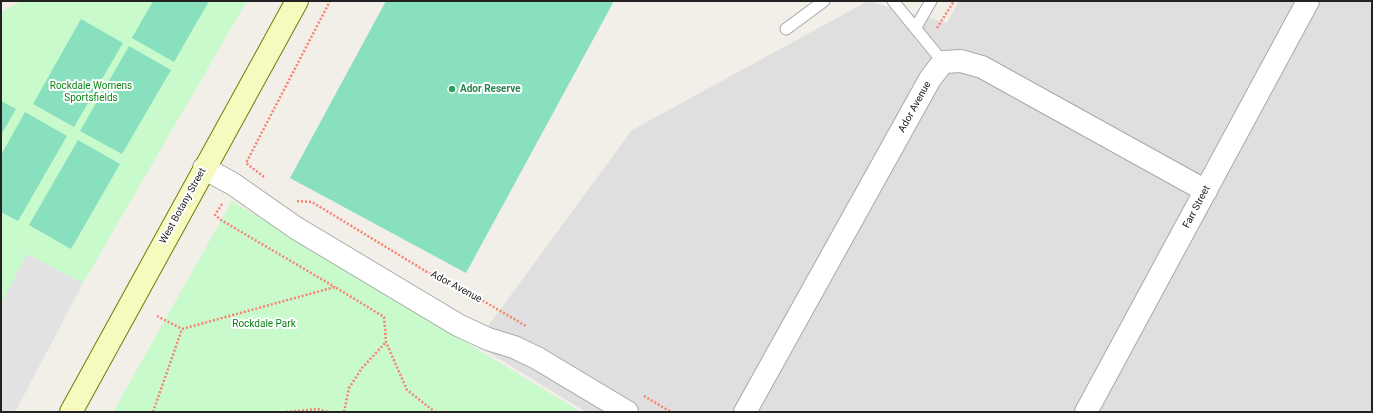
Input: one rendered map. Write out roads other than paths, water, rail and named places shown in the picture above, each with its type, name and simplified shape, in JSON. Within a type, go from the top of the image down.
[{"type":"main road","name":"West Botany Street","points":[[71,412],[297,1]]},
{"type":"street","name":"Farr Street","points":[[1086,412],[1308,1]]},
{"type":"street","points":[[943,62],[961,61],[982,67],[1206,191]]},
{"type":"street","name":"Ador Avenue","points":[[746,412],[930,79],[943,62]]},
{"type":"street","points":[[204,168],[233,184],[296,228],[458,325],[488,339],[514,347],[537,358],[627,412]]},
{"type":"lane","points":[[786,29],[824,1]]},
{"type":"lane","points":[[893,1],[916,27],[943,62]]},
{"type":"lane","points":[[916,27],[931,1]]},
{"type":"place","name":"Ador Reserve","points":[[452,89]]},
{"type":"park label","name":"Rockdale Womens Sportsfields","points":[[91,92]]},
{"type":"park label","name":"Rockdale Park","points":[[264,324]]}]
